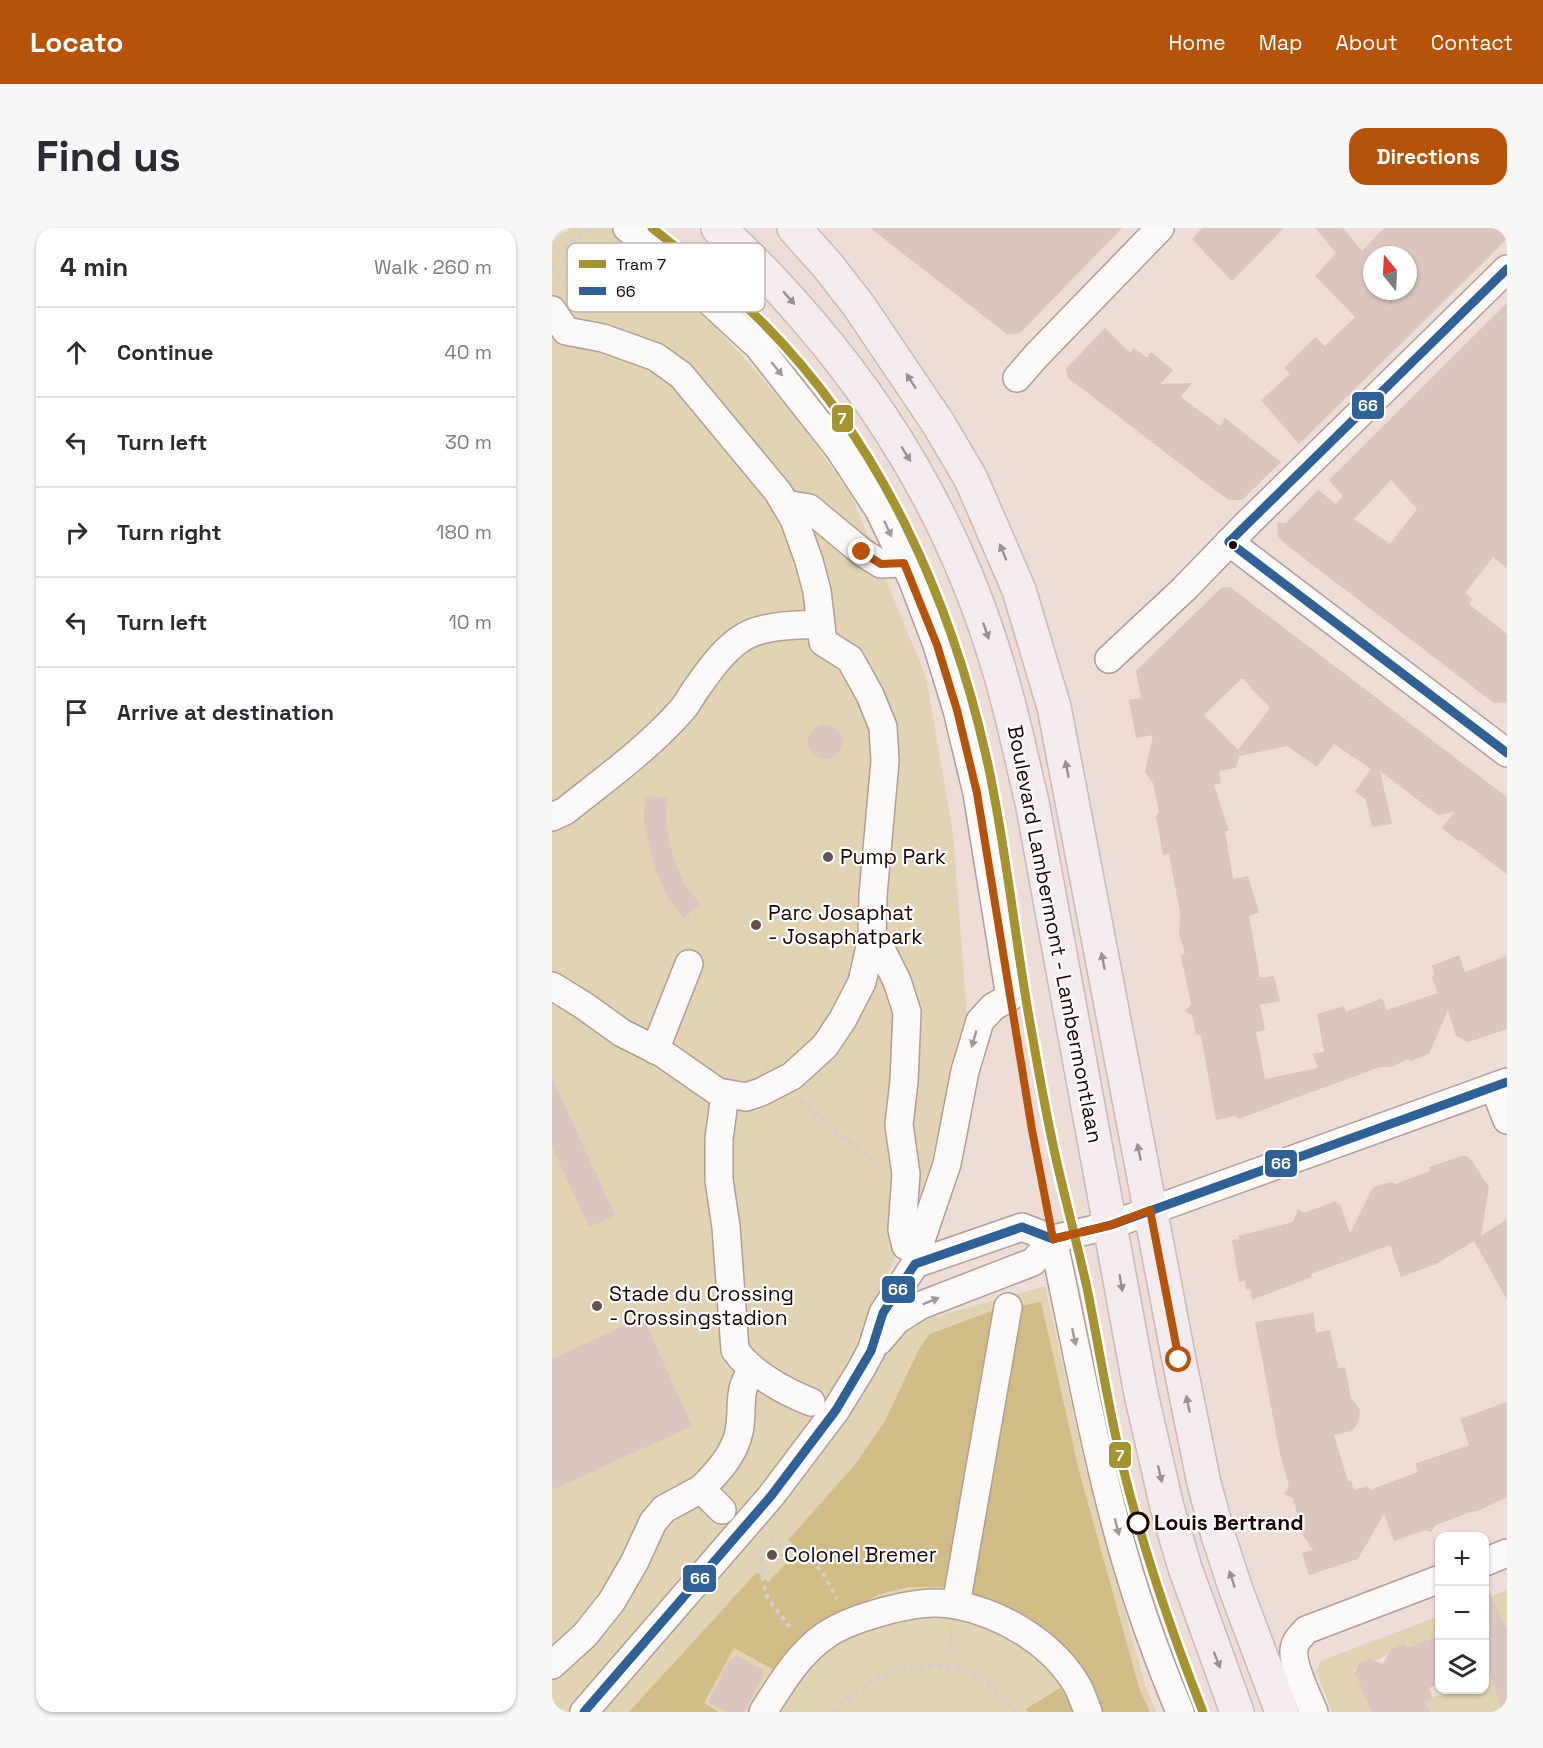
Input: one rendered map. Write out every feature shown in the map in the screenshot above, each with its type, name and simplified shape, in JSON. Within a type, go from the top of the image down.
[{"type":"main road","name":"Boulevard Lambermont - Lambermontlaan","points":[[718,228],[736,243]]},
{"type":"main road","name":"Boulevard Lambermont - Lambermontlaan","points":[[794,228],[859,306],[939,423],[970,479],[1019,590],[1054,707],[1204,1483],[1236,1590],[1282,1712]]},
{"type":"main road","name":"Boulevard Lambermont - Lambermontlaan","points":[[765,272],[864,389],[912,465],[958,554],[998,664],[1013,716],[1032,802],[1141,1394],[1167,1507],[1185,1568],[1237,1712]]},
{"type":"street","points":[[627,228],[645,243]]},
{"type":"street","points":[[1017,378],[1160,228]]},
{"type":"street","points":[[1109,659],[1184,589],[1507,269]]},
{"type":"street","points":[[552,309],[566,331],[603,338],[656,357],[681,375],[778,492],[794,519],[809,561],[817,591],[819,624],[823,642],[850,659],[870,695],[883,727],[885,761],[873,895],[872,938],[861,982],[843,1019],[825,1046],[792,1076],[746,1097],[718,1092],[655,1050],[622,1033],[552,986]]},
{"type":"street","points":[[721,312],[758,346],[839,449],[879,510],[904,563],[937,645],[957,710],[977,793],[1010,997],[993,1007],[980,1021],[974,1035],[946,1164],[920,1243],[910,1255],[884,1313],[871,1351]]},
{"type":"street","points":[[785,504],[809,508],[862,552],[881,564],[904,563]]},
{"type":"street","points":[[1229,542],[1506,750]]},
{"type":"street","points":[[552,817],[565,811],[650,747],[682,710],[721,657],[740,639],[769,628],[819,624]]},
{"type":"street","points":[[872,938],[883,953],[897,981],[907,1012],[899,1125],[906,1174],[902,1230],[910,1255]]},
{"type":"street","points":[[655,1050],[689,964]]},
{"type":"street","points":[[910,1255],[1023,1227],[1053,1239],[1111,1225],[1501,1084],[1507,1120]]},
{"type":"street","points":[[725,1094],[719,1139],[719,1180],[726,1227],[735,1350],[745,1364],[753,1370],[798,1397],[811,1402]]},
{"type":"street","points":[[584,1712],[771,1496],[836,1410],[871,1351],[897,1320],[919,1306],[1033,1262],[1053,1239]]},
{"type":"street","points":[[1053,1239],[1125,1558],[1164,1674],[1180,1712]]},
{"type":"street","points":[[956,1605],[1008,1307]]},
{"type":"street","points":[[552,1665],[585,1635],[612,1601],[634,1563],[653,1522],[664,1509],[701,1489],[717,1473],[731,1453],[739,1432],[741,1389],[746,1377],[753,1370]]},
{"type":"street","points":[[701,1489],[722,1510]]},
{"type":"street","points":[[1489,1560],[1507,1553]]},
{"type":"street","points":[[1314,1712],[1294,1657],[1295,1644],[1306,1630],[1435,1581]]},
{"type":"street","points":[[763,1712],[796,1664],[826,1635],[860,1618],[905,1606],[933,1603],[956,1605],[987,1614],[1017,1627],[1062,1665],[1077,1686],[1088,1712]]},
{"type":"path","points":[[571,243],[592,228]]},
{"type":"path","points":[[567,246],[558,252],[567,265]]},
{"type":"path","points":[[552,268],[567,288]]},
{"type":"path","points":[[1010,997],[1053,1239]]},
{"type":"path","points":[[774,1085],[799,1100],[886,1173],[906,1184]]},
{"type":"path","points":[[770,1540],[814,1563],[823,1573],[842,1609],[843,1626]]},
{"type":"path","points":[[760,1550],[762,1578],[767,1597],[792,1630],[812,1647]]},
{"type":"path","points":[[948,1666],[956,1605]]},
{"type":"path","points":[[834,1712],[848,1696],[889,1673],[917,1667],[948,1666],[982,1679],[1018,1712]]},
{"type":"shaded area","name":"Parc Josaphat - Josaphatpark","points":[[571,228],[613,228],[630,243],[567,243],[567,312],[702,312],[793,413],[851,495],[926,677],[953,834],[967,1016],[929,1170],[884,1284],[875,1334],[1045,1286],[1086,1470],[1146,1688],[1156,1712],[552,1712],[552,241]]},
{"type":"shaded area","points":[[1041,1302],[1079,1471],[1140,1691],[1150,1712],[1100,1712],[976,1597],[972,1588],[1021,1306]]},
{"type":"shaded area","points":[[1000,1308],[947,1587],[909,1587],[880,1594],[834,1616],[776,1671],[734,1648],[704,1703],[719,1712],[629,1712],[757,1572],[768,1582],[800,1550],[788,1540],[854,1466],[885,1421],[919,1349],[930,1334]]},
{"type":"shaded area","points":[[1507,1590],[1507,1631],[1498,1614],[1489,1617],[1489,1597]]},
{"type":"shaded area","points":[[1435,1618],[1435,1637],[1409,1647],[1402,1644],[1375,1661],[1370,1659],[1358,1664],[1354,1671],[1373,1712],[1332,1712],[1316,1671],[1321,1661]]},
{"type":"shaded area","points":[[1489,1672],[1507,1712],[1430,1712],[1424,1701],[1442,1694],[1489,1694]]},
{"type":"shaded area","points":[[1060,1688],[1076,1712],[1028,1712],[1026,1709]]},
{"type":"building","points":[[870,228],[1122,228],[1020,333],[1007,334]]},
{"type":"building","points":[[1202,228],[1284,228],[1232,281],[1192,239]]},
{"type":"building","points":[[1315,228],[1343,228],[1363,250],[1363,300],[1417,300],[1417,246],[1367,246],[1384,228],[1507,228],[1507,239],[1299,444],[1261,400],[1290,374],[1284,368],[1315,337],[1325,346],[1355,317],[1315,276],[1336,253]]},
{"type":"building","points":[[1507,303],[1507,568],[1493,557],[1465,593],[1472,599],[1469,604],[1507,634],[1507,702],[1494,703],[1278,537],[1277,523],[1286,523],[1318,490],[1336,504],[1343,496],[1329,480]],"holes":[[[1391,480],[1417,509],[1390,544],[1354,519]]]},
{"type":"building","points":[[1105,328],[1130,353],[1134,348],[1147,358],[1151,352],[1173,370],[1160,384],[1192,383],[1181,397],[1220,426],[1225,418],[1281,462],[1242,500],[1229,500],[1216,491],[1068,378],[1066,369]]},
{"type":"building","points":[[1230,587],[1507,797],[1507,874],[1442,828],[1454,812],[1438,815],[1380,771],[1392,824],[1372,827],[1366,800],[1355,792],[1371,769],[1334,744],[1317,767],[1287,746],[1239,756],[1236,768],[1219,771],[1221,783],[1214,785],[1229,831],[1225,831],[1233,879],[1248,876],[1259,913],[1249,916],[1260,978],[1274,976],[1280,1001],[1260,1005],[1265,1030],[1256,1032],[1265,1079],[1318,1068],[1313,1054],[1324,1052],[1317,1014],[1344,1006],[1346,1012],[1382,998],[1387,1010],[1438,993],[1432,978],[1434,974],[1432,966],[1459,955],[1465,972],[1507,956],[1507,1029],[1468,1042],[1456,1036],[1448,1010],[1429,1054],[1411,1061],[1407,1059],[1392,1067],[1380,1067],[1238,1119],[1236,1116],[1216,1120],[1201,1036],[1196,1034],[1192,1015],[1185,1011],[1191,1004],[1181,956],[1185,953],[1179,934],[1180,913],[1169,854],[1163,855],[1156,816],[1159,812],[1153,783],[1145,772],[1153,735],[1136,738],[1129,700],[1141,698],[1136,671],[1221,588]],"holes":[[[1242,678],[1270,708],[1238,750],[1204,715]]]},
{"type":"building","points":[[825,725],[837,730],[842,742],[837,754],[825,759],[813,754],[808,742],[813,730]]},
{"type":"building","points":[[645,796],[667,798],[666,824],[672,852],[685,886],[700,904],[684,918],[669,900],[655,869],[644,821]]},
{"type":"building","points":[[552,1078],[615,1215],[589,1227],[552,1147]]},
{"type":"building","points":[[1467,1156],[1472,1161],[1489,1187],[1481,1236],[1507,1219],[1507,1300],[1474,1241],[1436,1264],[1401,1277],[1390,1245],[1311,1274],[1312,1277],[1252,1300],[1250,1289],[1246,1290],[1245,1281],[1239,1282],[1232,1240],[1239,1239],[1238,1236],[1293,1222],[1298,1209],[1304,1213],[1336,1201],[1337,1205],[1340,1204],[1350,1233],[1373,1187],[1391,1182],[1395,1184],[1430,1171],[1429,1167]]},
{"type":"building","points":[[1313,1313],[1316,1333],[1330,1330],[1338,1368],[1345,1367],[1351,1398],[1360,1410],[1359,1421],[1352,1431],[1334,1435],[1348,1481],[1351,1481],[1354,1490],[1368,1486],[1370,1490],[1418,1472],[1415,1464],[1469,1445],[1460,1419],[1507,1402],[1507,1497],[1478,1511],[1434,1526],[1431,1532],[1424,1530],[1394,1541],[1384,1514],[1358,1559],[1309,1575],[1302,1553],[1313,1550],[1299,1529],[1293,1498],[1284,1494],[1289,1486],[1280,1454],[1255,1322]]},
{"type":"building","points":[[643,1317],[692,1426],[552,1490],[552,1359]]},
{"type":"building","points":[[1489,1591],[1507,1631],[1507,1712],[1503,1712],[1489,1672]]},
{"type":"building","points":[[1435,1637],[1435,1686],[1429,1688],[1433,1698],[1424,1701],[1430,1712],[1372,1712],[1355,1673],[1358,1664],[1370,1659],[1383,1664],[1391,1649],[1402,1644],[1409,1647]]},
{"type":"building","points":[[736,1655],[764,1671],[744,1712],[726,1712],[708,1702],[731,1658],[733,1659]]},
{"type":"tram line","name":"7","points":[[652,228],[671,243]]},
{"type":"tram line","name":"7","points":[[751,312],[805,369],[843,419],[876,471],[906,526],[931,582],[953,641],[972,700],[994,794],[1026,1000],[1046,1109],[1087,1288],[1122,1464],[1158,1590],[1203,1712]]},
{"type":"transit line","name":"66","points":[[1229,542],[1507,269]]},
{"type":"transit line","name":"66","points":[[1229,542],[1507,753]]},
{"type":"transit line","name":"66","points":[[1053,1239],[1111,1225],[1507,1082]]},
{"type":"transit line","name":"66","points":[[584,1712],[771,1496],[836,1410],[871,1351],[883,1313],[915,1264],[1022,1227],[1053,1239]]},
{"type":"place","name":"Pump Park","points":[[828,857]]},
{"type":"place","name":"Parc Josaphat - Josaphatpark","points":[[756,925]]},
{"type":"place","name":"Stade du Crossing - Crossingstadion","points":[[597,1306]]},
{"type":"place","name":"Louis Bertrand","points":[[1138,1523]]},
{"type":"place","name":"Colonel Bremer","points":[[772,1555]]},
{"type":"route","points":[[862,552],[881,564],[904,563],[937,645],[957,710],[977,793],[1032,1130],[1053,1239],[1111,1225],[1150,1210],[1179,1360]]}]
